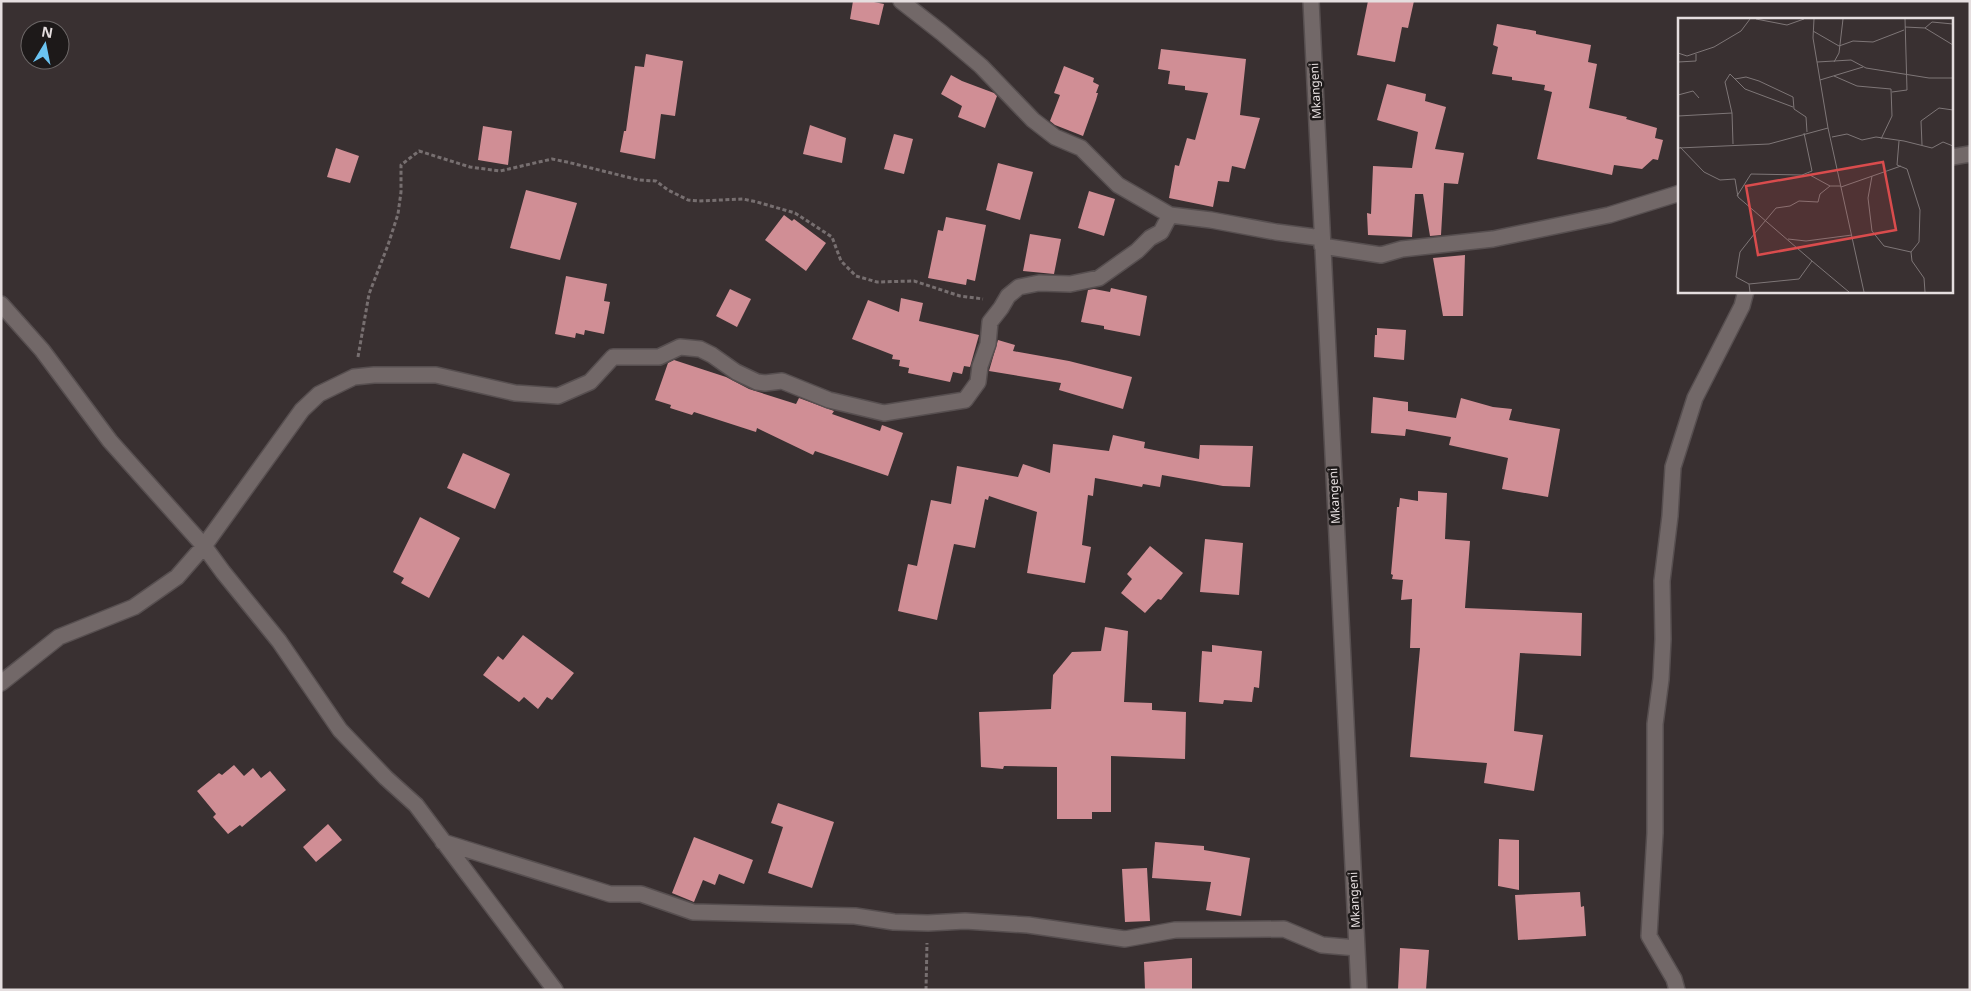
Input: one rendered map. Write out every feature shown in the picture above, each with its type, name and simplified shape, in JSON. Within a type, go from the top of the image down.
[{"type":"street","points":[[901,1],[981,66],[1033,120],[1055,136],[1081,148],[1118,185],[1170,215],[1211,220],[1276,232],[1381,255],[1402,249],[1494,239],[1609,215],[1678,194]]},
{"type":"street","name":"Mkangeni","points":[[1311,1],[1359,990]]},
{"type":"street","points":[[1954,157],[1970,154]]},
{"type":"street","points":[[1,683],[59,637],[134,606],[177,577],[204,546],[302,410],[319,394],[354,377],[374,375],[436,375],[515,393],[558,396],[590,382],[614,357],[659,357],[680,347],[691,347],[700,348],[736,372],[757,382],[782,381],[829,400],[884,413],[965,400],[978,382],[980,366],[988,344],[990,322],[1008,296],[1019,287],[1039,283],[1070,284],[1099,278],[1137,251],[1150,238],[1161,232],[1170,215]]},
{"type":"street","points":[[1677,990],[1674,979],[1649,936],[1655,833],[1655,724],[1661,679],[1663,639],[1662,581],[1670,516],[1673,467],[1695,398],[1742,306],[1746,292]]},
{"type":"street","points":[[1,304],[42,350],[110,441],[204,546],[279,641],[340,730],[386,778],[416,805],[555,990]]},
{"type":"street","points":[[444,842],[610,894],[641,894],[693,912],[856,916],[894,922],[965,921],[1028,925],[1125,939],[1175,930],[1284,930],[1322,945],[1357,948]]},
{"type":"path","points":[[354,377],[369,294],[398,214],[401,192],[401,165],[419,151],[470,167],[500,171],[552,159],[639,180],[656,181],[668,190],[688,200],[750,200],[794,214],[832,237],[840,260],[856,276],[877,282],[914,280],[960,296],[991,300],[1008,296]]},
{"type":"path","points":[[926,990],[928,923]]},
{"type":"building","points":[[853,1],[869,1],[884,4],[879,25],[850,19]]},
{"type":"building","points":[[1368,1],[1414,1],[1408,28],[1402,27],[1395,62],[1357,55]]},
{"type":"building","points":[[1497,24],[1536,31],[1536,34],[1591,45],[1588,62],[1597,64],[1589,108],[1627,117],[1626,119],[1657,128],[1655,138],[1663,140],[1658,160],[1653,159],[1642,169],[1614,165],[1612,175],[1537,159],[1552,92],[1544,90],[1545,85],[1512,80],[1512,77],[1492,74],[1498,47],[1493,45]]},
{"type":"building","points":[[1161,49],[1246,59],[1240,115],[1260,118],[1245,169],[1232,166],[1229,182],[1218,181],[1213,207],[1169,198],[1175,165],[1179,166],[1187,138],[1195,140],[1208,93],[1185,90],[1185,86],[1168,84],[1170,71],[1158,69]]},
{"type":"building","points":[[646,54],[683,61],[675,116],[661,114],[655,159],[620,152],[624,131],[626,131],[635,66],[644,67]]},
{"type":"building","points":[[1064,66],[1094,78],[1093,82],[1099,85],[1096,100],[1083,136],[1055,125],[1050,121],[1060,95],[1054,93]]},
{"type":"building","points":[[951,75],[997,96],[985,128],[958,117],[962,106],[941,94]]},
{"type":"building","points":[[1387,84],[1426,94],[1425,101],[1446,107],[1435,149],[1464,153],[1458,184],[1444,183],[1441,235],[1430,236],[1423,194],[1415,194],[1412,237],[1368,235],[1367,213],[1371,214],[1373,166],[1412,168],[1418,132],[1377,120]]},
{"type":"building","points":[[810,125],[846,138],[842,163],[803,154]]},
{"type":"building","points":[[483,126],[512,131],[508,165],[478,160]]},
{"type":"building","points":[[894,134],[913,139],[904,174],[884,169]]},
{"type":"building","points":[[336,148],[359,156],[350,183],[327,177]]},
{"type":"building","points":[[998,163],[1033,172],[1020,220],[986,210]]},
{"type":"building","points":[[526,190],[577,203],[560,260],[510,248]]},
{"type":"building","points":[[1089,191],[1115,199],[1104,236],[1078,228]]},
{"type":"building","points":[[784,215],[792,221],[794,219],[826,243],[806,271],[765,240]]},
{"type":"building","points":[[946,217],[986,225],[975,281],[967,279],[966,285],[928,278],[938,230],[943,231]]},
{"type":"building","points":[[1030,234],[1061,239],[1054,274],[1023,271]]},
{"type":"building","points":[[1465,255],[1463,316],[1443,316],[1433,258]]},
{"type":"building","points":[[566,276],[607,284],[604,301],[610,302],[604,334],[585,330],[584,335],[576,333],[575,338],[555,334]]},
{"type":"building","points":[[1111,288],[1147,296],[1140,336],[1104,329],[1104,326],[1081,322],[1088,290],[1094,289],[1110,292]]},
{"type":"building","points":[[730,289],[751,299],[737,327],[716,316]]},
{"type":"building","points":[[901,298],[923,303],[919,321],[979,335],[970,367],[964,366],[962,374],[953,372],[950,382],[908,373],[909,368],[899,366],[900,360],[892,359],[893,355],[852,339],[868,300],[899,312]]},
{"type":"building","points":[[1377,328],[1406,330],[1404,360],[1374,357]]},
{"type":"building","points":[[998,340],[1015,345],[1013,351],[1069,361],[1132,377],[1123,409],[1059,390],[1061,383],[989,371]]},
{"type":"building","points":[[674,360],[726,377],[749,389],[796,404],[799,398],[834,411],[832,414],[880,431],[882,425],[903,433],[888,476],[815,451],[813,455],[757,428],[756,432],[694,412],[692,415],[670,408],[671,405],[655,400],[668,363]]},
{"type":"building","points":[[1373,397],[1408,402],[1408,411],[1456,418],[1461,398],[1493,407],[1512,409],[1509,420],[1560,429],[1548,497],[1502,489],[1508,458],[1449,445],[1451,437],[1406,429],[1405,436],[1371,433]]},
{"type":"building","points":[[1113,435],[1145,442],[1144,448],[1199,459],[1200,445],[1253,446],[1250,487],[1223,486],[1162,475],[1160,487],[1143,484],[1142,487],[1095,478],[1093,496],[1088,495],[1082,545],[1091,547],[1085,583],[1027,573],[1037,512],[989,496],[988,500],[985,499],[975,548],[954,544],[937,620],[898,611],[908,564],[917,566],[931,500],[951,504],[957,466],[1018,477],[1023,464],[1050,473],[1053,444],[1109,451]]},
{"type":"building","points":[[463,453],[510,474],[495,509],[447,488]]},
{"type":"building","points":[[1418,491],[1447,493],[1445,539],[1470,541],[1465,608],[1582,613],[1581,656],[1520,653],[1514,731],[1543,735],[1534,791],[1484,783],[1487,763],[1410,757],[1420,648],[1410,648],[1412,599],[1401,600],[1403,580],[1392,579],[1393,575],[1391,574],[1397,507],[1399,507],[1400,498],[1418,501]]},
{"type":"building","points":[[420,517],[460,538],[429,598],[401,583],[404,578],[393,572]]},
{"type":"building","points":[[1205,539],[1243,543],[1239,595],[1200,592]]},
{"type":"building","points":[[1150,546],[1183,573],[1161,600],[1158,599],[1145,613],[1121,593],[1132,579],[1127,574]]},
{"type":"building","points":[[1105,627],[1128,631],[1124,702],[1152,703],[1152,710],[1186,712],[1185,759],[1111,756],[1111,812],[1092,812],[1092,819],[1057,819],[1057,767],[1004,766],[1003,769],[981,767],[979,712],[1051,709],[1053,675],[1072,652],[1101,651]]},
{"type":"building","points":[[523,635],[574,673],[552,700],[547,697],[538,709],[524,697],[519,702],[483,675],[498,656],[503,660]]},
{"type":"building","points":[[1212,645],[1262,651],[1259,688],[1254,687],[1252,702],[1224,700],[1223,704],[1199,702],[1202,651],[1212,652]]},
{"type":"building","points":[[234,765],[244,776],[253,768],[261,778],[270,771],[286,790],[242,827],[240,825],[228,834],[213,817],[216,814],[197,791],[219,773],[222,775]]},
{"type":"building","points":[[778,803],[834,822],[812,888],[768,873],[783,827],[771,823]]},
{"type":"building","points":[[328,824],[342,840],[316,862],[303,847]]},
{"type":"building","points":[[694,837],[753,860],[744,884],[719,874],[715,885],[703,880],[694,902],[672,893]]},
{"type":"building","points":[[1499,839],[1519,840],[1519,890],[1498,886]]},
{"type":"building","points":[[1155,842],[1204,846],[1204,850],[1250,858],[1241,916],[1206,910],[1211,882],[1152,878]]},
{"type":"building","points":[[1147,868],[1150,921],[1125,922],[1122,869]]},
{"type":"building","points":[[1580,892],[1581,907],[1584,906],[1586,936],[1518,940],[1515,895]]},
{"type":"building","points":[[1400,948],[1429,950],[1426,990],[1398,990]]},
{"type":"building","points":[[1192,958],[1192,990],[1145,990],[1144,962]]}]
